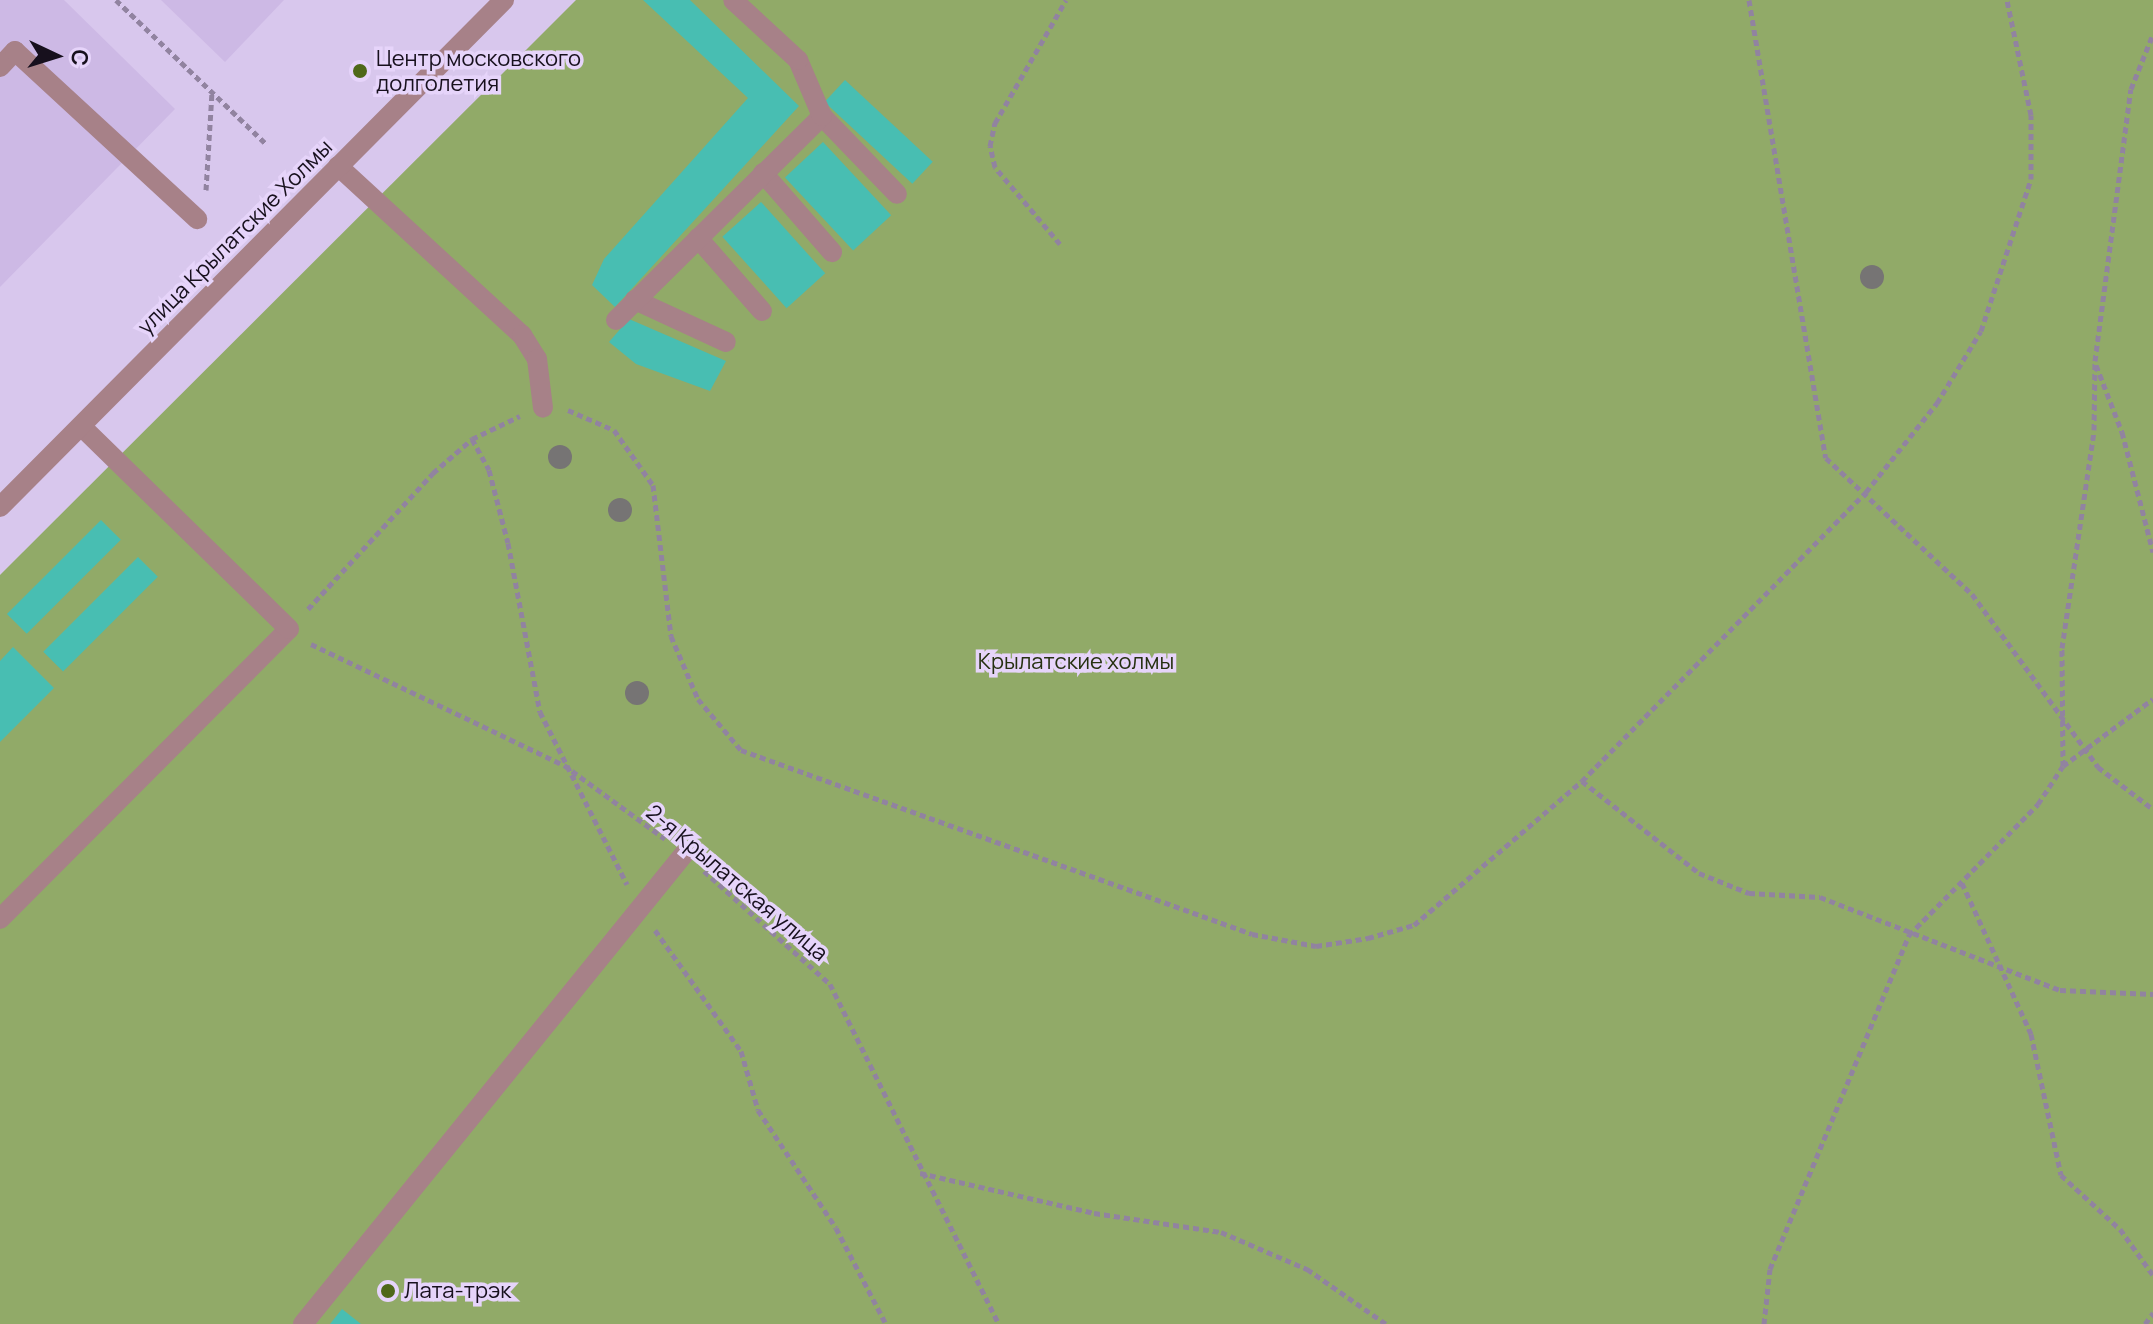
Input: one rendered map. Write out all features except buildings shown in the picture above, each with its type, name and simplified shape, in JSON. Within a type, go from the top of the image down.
[{"type":"street","name":"улица Крылатские Холмы","points":[[0,507],[504,0]]},
{"type":"street","points":[[733,0],[798,60],[822,116],[897,194]]},
{"type":"street","points":[[0,67],[15,51],[197,219]]},
{"type":"street","points":[[616,320],[822,116]]},
{"type":"street","points":[[338,166],[522,335],[537,359],[543,408]]},
{"type":"street","points":[[763,173],[832,252]]},
{"type":"street","points":[[698,238],[762,311]]},
{"type":"street","points":[[635,300],[726,342]]},
{"type":"street","points":[[0,919],[289,629],[82,427]]},
{"type":"street","points":[[303,1324],[684,854]]},
{"type":"path","points":[[116,0],[267,145]]},
{"type":"path","points":[[1060,244],[995,167],[990,146],[995,123],[1066,0]]},
{"type":"path","points":[[1749,0],[1826,457],[1972,594],[2088,754],[2153,809]]},
{"type":"path","points":[[289,629],[462,447],[543,408],[588,413],[638,458],[653,485],[671,636],[683,668],[717,727],[770,764],[1252,934],[1316,946],[1414,925],[1582,781],[1866,492],[1937,403],[1981,331],[2015,240],[2031,179],[2031,115],[2007,0]]},
{"type":"path","points":[[2063,766],[2062,648],[2094,430],[2095,361],[2131,89],[2153,34]]},
{"type":"path","points":[[206,196],[212,92]]},
{"type":"path","points":[[2095,361],[2122,432],[2153,552]]},
{"type":"path","name":"2-я Крылатская улица","points":[[289,629],[564,765],[684,854],[830,984],[919,1173],[999,1324]]},
{"type":"path","points":[[1764,1324],[1770,1269],[1909,935],[2038,804],[2063,766],[2088,754],[2153,699]]},
{"type":"path","points":[[1582,781],[1699,873],[1749,893],[1820,897],[1909,935],[2060,990],[2153,994]]},
{"type":"path","points":[[1962,883],[2031,1034],[2061,1175],[2120,1229],[2153,1275]]},
{"type":"path","points":[[919,1173],[1094,1213],[1221,1232],[1307,1269],[1386,1324]]},
{"type":"path","points":[[2145,1324],[2153,1313]]},
{"type":"shaded area","points":[[0,0],[64,0],[175,109],[0,287]]},
{"type":"shaded area","points":[[161,0],[284,0],[225,62]]},
{"type":"green space","name":"Крылатские холмы","points":[[576,0],[2153,0],[2153,1324],[0,1324],[0,575]]},
{"type":"place","name":"Центр московского долголетия","points":[[360,71]]},
{"type":"place","name":"Лата-трэк","points":[[388,1291]]}]
